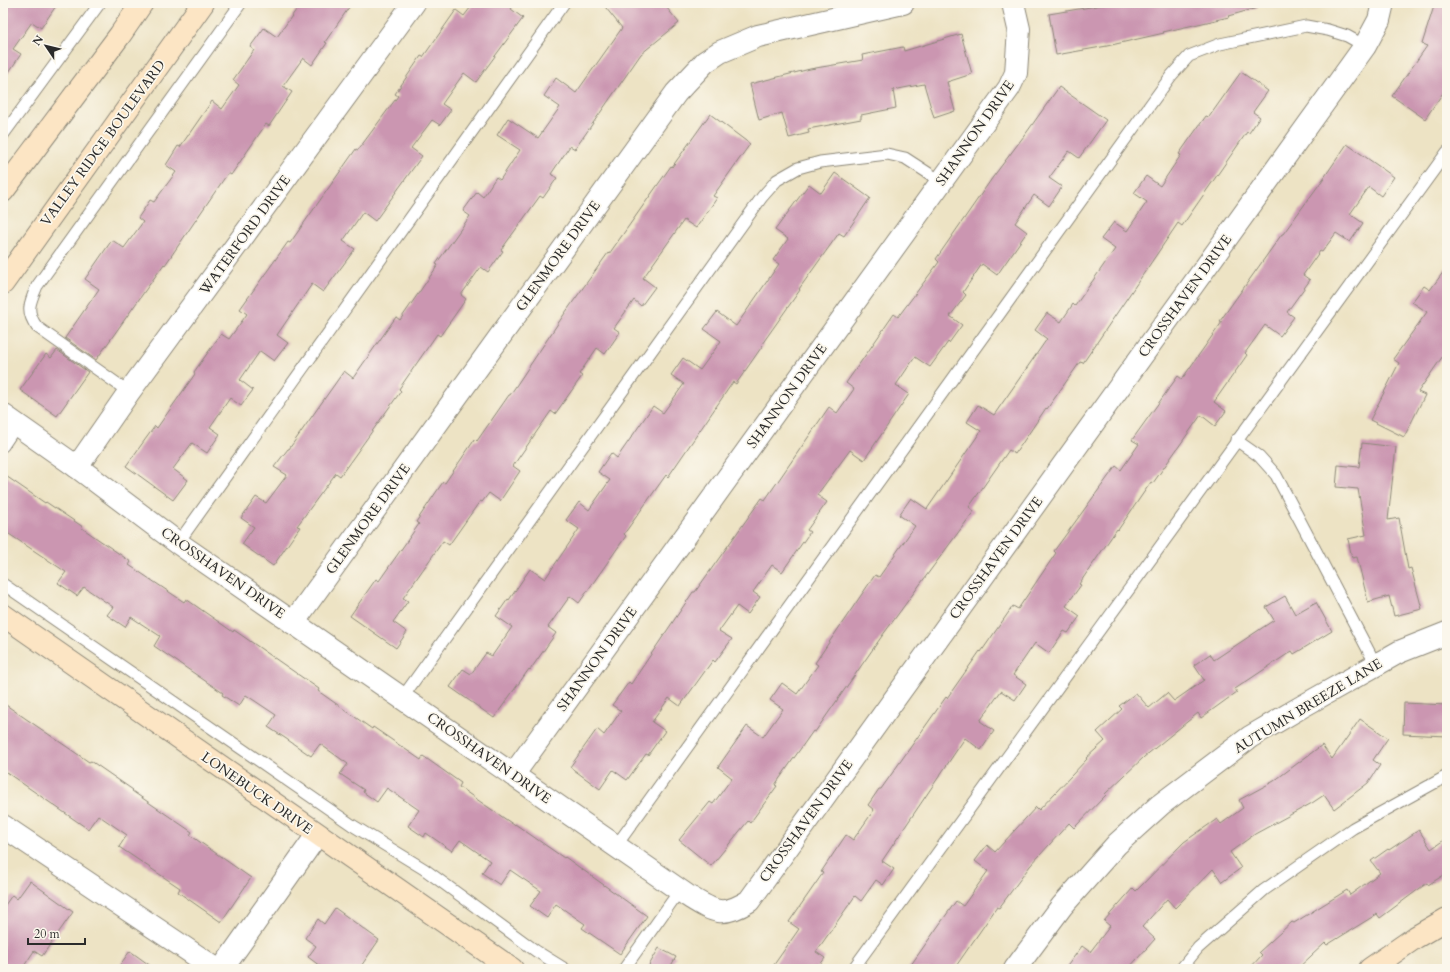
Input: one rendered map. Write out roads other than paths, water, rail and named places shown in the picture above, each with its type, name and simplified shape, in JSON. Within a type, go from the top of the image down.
[{"type":"street","points":[[3,191],[142,3]]},
{"type":"street","name":"VALLEY RIDGE BOULEVARD","points":[[3,283],[203,3]]},
{"type":"street","name":"WATERFORD DRIVE","points":[[77,467],[129,392],[414,3]]},
{"type":"street","name":"GLENMORE DRIVE","points":[[293,622],[676,93],[705,62],[720,52],[758,36],[903,3]]},
{"type":"street","name":"SHANNON DRIVE","points":[[513,775],[1009,88],[1016,73],[1019,29],[1013,3]]},
{"type":"street","name":"CROSSHAVEN DRIVE","points":[[10,420],[77,467],[178,543],[680,890],[708,908],[723,912],[737,908],[749,901],[1365,46],[1379,20],[1383,3]]},
{"type":"street","name":"LONEBUCK DRIVE","points":[[3,615],[317,835],[512,969]]},
{"type":"street","name":"AUTUMN BREEZE LANE","points":[[1015,969],[1062,906],[1117,844],[1160,805],[1250,737],[1399,652],[1447,633]]},
{"type":"street","points":[[3,826],[216,969]]},
{"type":"street","points":[[222,969],[317,835]]},
{"type":"street","points":[[1370,969],[1416,937],[1447,919]]},
{"type":"lane","points":[[3,136],[100,3]]},
{"type":"lane","points":[[129,392],[37,326],[31,318],[29,309],[32,297],[42,279],[241,3]]},
{"type":"lane","points":[[178,543],[564,3]]},
{"type":"lane","points":[[616,846],[1171,76],[1189,56],[1220,44],[1306,26],[1347,36],[1365,46]]},
{"type":"lane","points":[[853,969],[1236,440],[1447,152]]},
{"type":"lane","points":[[402,698],[762,197],[777,180],[798,168],[820,162],[887,154],[905,158],[942,182]]},
{"type":"lane","points":[[3,446],[10,420]]},
{"type":"lane","points":[[1236,440],[1259,456],[1276,475],[1376,665]]},
{"type":"lane","points":[[3,584],[352,825],[424,869],[536,951],[565,969]]},
{"type":"lane","points":[[1181,969],[1198,948],[1264,890],[1353,828],[1447,776]]},
{"type":"lane","points":[[624,969],[680,890]]}]
